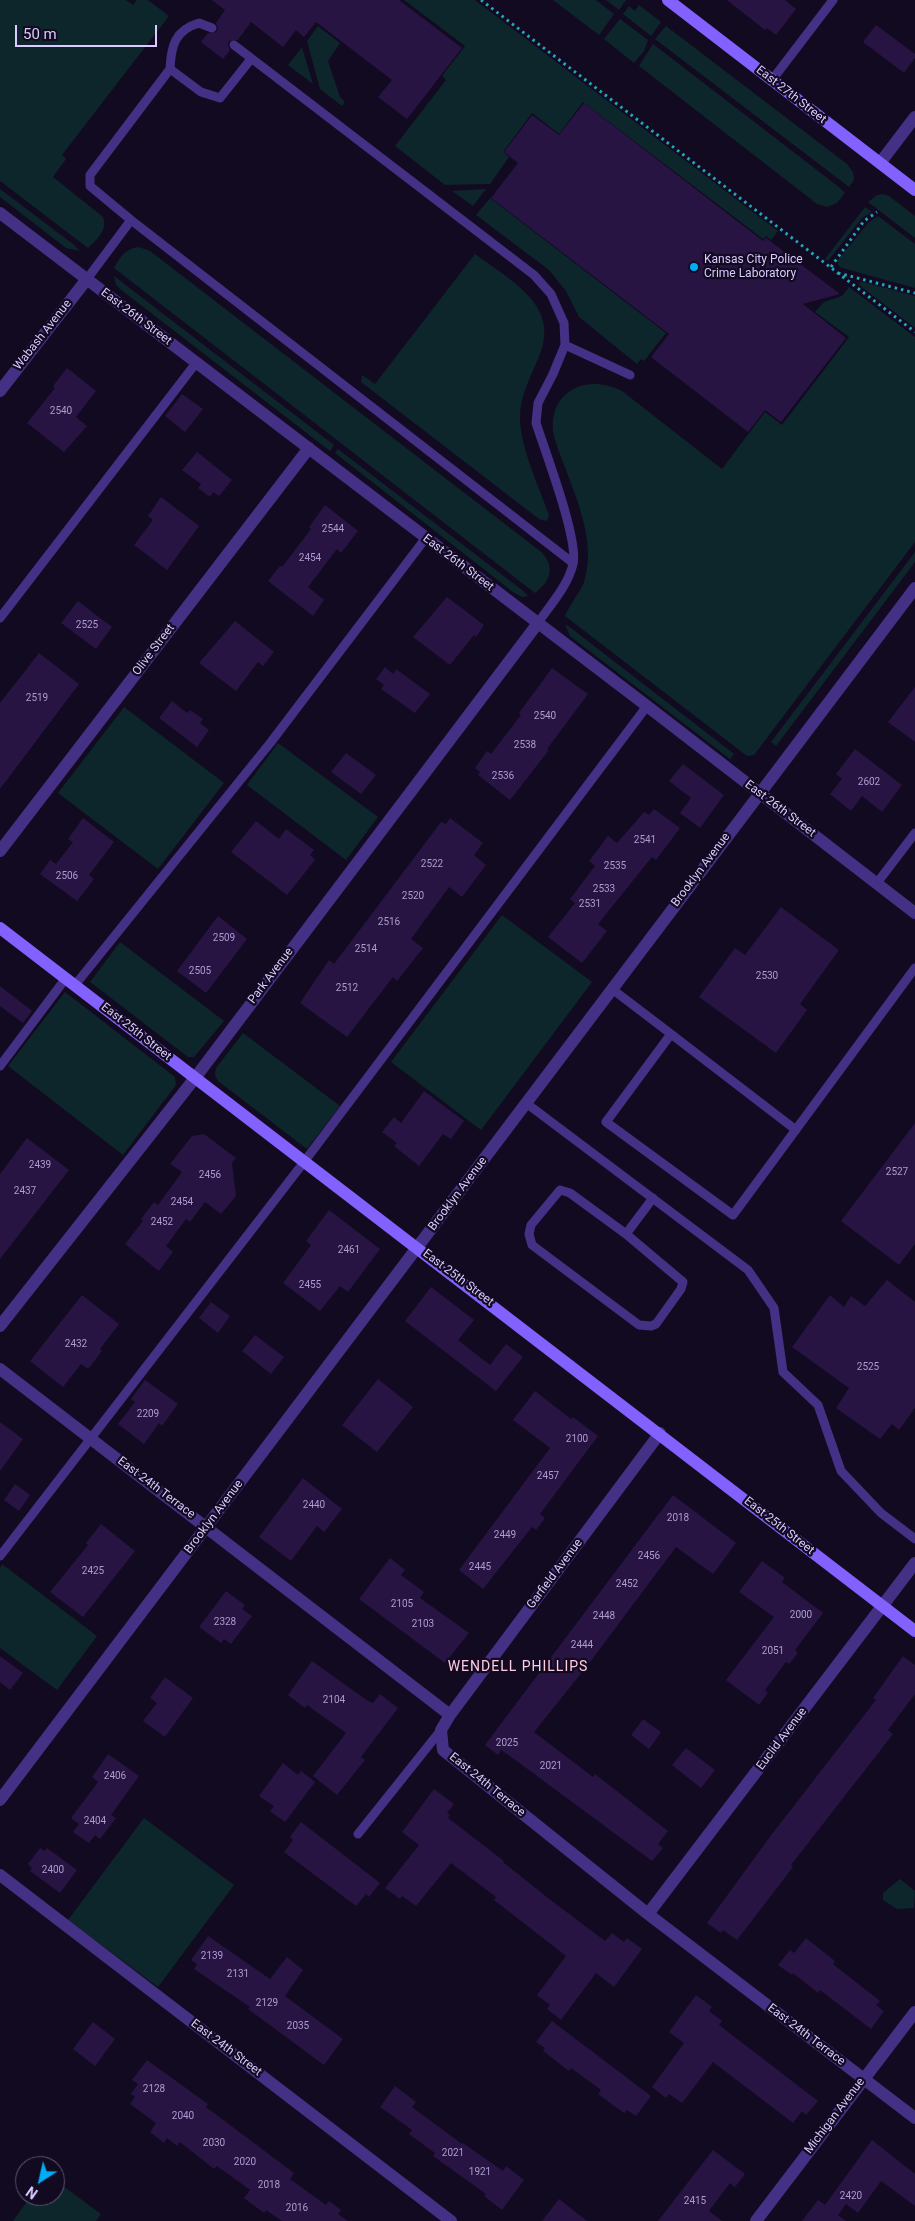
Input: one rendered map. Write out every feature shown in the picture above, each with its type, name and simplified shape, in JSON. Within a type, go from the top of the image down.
[{"type":"street","name":"East 27th Street","points":[[668,0],[915,190]]},
{"type":"street","points":[[880,163],[915,117]]},
{"type":"street","name":"East 26th Street","points":[[0,213],[309,448],[425,539],[647,706],[915,913]]},
{"type":"street","name":"Wabash Avenue","points":[[0,391],[87,279]]},
{"type":"street","name":"Olive Street","points":[[0,851],[309,448]]},
{"type":"street","name":"Brooklyn Avenue","points":[[0,1800],[915,588]]},
{"type":"street","name":"Park Avenue","points":[[0,1326],[195,1078],[538,623]]},
{"type":"street","name":"East 25th Street","points":[[0,928],[660,1433],[915,1631]]},
{"type":"street","name":"East 24th Terrace","points":[[0,1369],[207,1526],[450,1715]]},
{"type":"street","name":"Garfield Avenue","points":[[450,1715],[660,1433]]},
{"type":"street","name":"Euclid Avenue","points":[[648,1914],[915,1563]]},
{"type":"street","points":[[440,1730],[450,1715]]},
{"type":"street","name":"East 24th Terrace","points":[[440,1730],[442,1750],[648,1914],[915,2118]]},
{"type":"street","name":"East 24th Street","points":[[0,1875],[452,2221]]},
{"type":"street","name":"Michigan Avenue","points":[[756,2221],[915,2012]]},
{"type":"lane","points":[[772,80],[832,0]]},
{"type":"lane","points":[[212,28],[199,23],[188,26],[176,39],[171,56],[170,69],[90,175],[90,186],[130,220],[574,563]]},
{"type":"lane","points":[[234,45],[534,275],[550,294],[564,323],[565,345],[554,374],[538,403],[536,423],[572,539],[574,563],[565,584],[538,623]]},
{"type":"lane","points":[[170,69],[201,92],[220,98],[251,58]]},
{"type":"lane","points":[[87,279],[130,220]]},
{"type":"lane","points":[[565,345],[630,375]]},
{"type":"lane","points":[[0,618],[196,363]]},
{"type":"lane","points":[[0,1066],[271,742],[425,539]]},
{"type":"lane","points":[[0,1556],[304,1162],[647,706]]},
{"type":"lane","points":[[877,883],[915,833]]},
{"type":"lane","points":[[671,1034],[606,1122],[733,1215],[915,968]]},
{"type":"lane","points":[[612,988],[796,1130]]},
{"type":"lane","points":[[526,1103],[748,1270],[774,1308],[783,1372],[818,1405],[841,1472],[881,1514],[915,1539]]},
{"type":"lane","points":[[560,1190],[570,1193],[626,1234],[683,1282],[676,1296],[656,1324],[651,1326],[640,1325],[532,1245],[529,1234],[531,1226],[560,1190]]},
{"type":"lane","points":[[626,1234],[653,1198]]},
{"type":"lane","points":[[358,1834],[440,1730]]},
{"type":"path","points":[[481,0],[915,332]]},
{"type":"path","points":[[831,267],[864,221],[877,212]]},
{"type":"path","points":[[837,272],[915,293]]},
{"type":"green space","points":[[0,0],[126,0],[133,5],[137,0],[148,0],[169,16],[62,155],[66,159],[53,177],[103,217],[103,230],[88,248],[0,181]]},
{"type":"green space","points":[[404,0],[475,0],[778,231],[771,240],[766,236],[763,239],[583,102],[559,134],[532,113],[503,152],[509,157],[490,184],[445,185],[395,146],[446,80],[442,76],[465,46]]},
{"type":"green space","points":[[553,0],[596,0],[614,14],[599,35]]},
{"type":"green space","points":[[606,0],[626,0],[619,10]]},
{"type":"green space","points":[[639,5],[661,22],[651,36],[623,14],[629,6],[635,11]]},
{"type":"green space","points":[[620,19],[648,40],[644,51],[634,63],[604,39]]},
{"type":"green space","points":[[318,26],[340,43],[328,61],[340,97],[345,102],[342,106],[320,89],[307,41]]},
{"type":"green space","points":[[666,26],[847,164],[853,172],[854,180],[849,187],[655,39]]},
{"type":"green space","points":[[653,44],[839,187],[845,193],[837,203],[827,207],[817,204],[639,66]]},
{"type":"green space","points":[[302,47],[313,84],[288,65]]},
{"type":"green space","points":[[0,189],[80,251],[66,248],[0,197]]},
{"type":"green space","points":[[486,189],[473,206],[452,191]]},
{"type":"green space","points":[[877,195],[889,196],[915,216],[915,238],[868,202]]},
{"type":"green space","points":[[490,198],[666,333],[644,361],[641,359],[637,364],[579,317],[566,291],[549,270],[476,215]]},
{"type":"green space","points":[[865,207],[872,212],[862,218],[828,261],[825,259]]},
{"type":"green space","points":[[878,216],[915,244],[915,288],[842,268],[838,265],[838,260],[868,223]]},
{"type":"green space","points":[[139,247],[150,251],[540,551],[550,568],[550,573],[545,583],[535,593],[114,268],[124,254],[130,249]]},
{"type":"green space","points":[[475,254],[504,274],[529,297],[539,310],[544,324],[544,340],[524,394],[520,417],[523,441],[549,515],[547,521],[539,519],[361,382],[362,375],[375,384]]},
{"type":"green space","points":[[114,276],[334,445],[330,451],[120,289],[116,285]]},
{"type":"green space","points":[[860,281],[915,296],[915,328],[859,285]]},
{"type":"green space","points":[[849,287],[915,337],[915,542],[754,755],[747,756],[565,616],[584,582],[588,565],[588,547],[580,510],[555,440],[553,424],[555,411],[561,400],[569,392],[580,386],[593,384],[622,391],[722,469],[765,412],[782,425],[849,337],[815,312],[824,302],[842,296]]},
{"type":"green space","points":[[338,449],[528,596],[522,597],[513,592],[335,453]]},
{"type":"green space","points":[[915,552],[915,562],[776,746],[771,742]]},
{"type":"green space","points":[[565,624],[734,754],[730,759],[570,636]]},
{"type":"green space","points":[[124,707],[224,783],[158,869],[58,793]]},
{"type":"green space","points":[[278,743],[378,817],[346,860],[247,785]]},
{"type":"green space","points":[[502,915],[592,982],[481,1130],[391,1062]]},
{"type":"green space","points":[[120,942],[224,1021],[194,1057],[188,1057],[90,982]]},
{"type":"green space","points":[[65,992],[175,1077],[176,1085],[123,1155],[8,1066]]},
{"type":"green space","points":[[243,1033],[340,1106],[307,1149],[218,1081],[215,1075],[216,1068]]},
{"type":"green space","points":[[2,1564],[97,1636],[57,1690],[0,1648],[0,1568]]},
{"type":"green space","points":[[144,1818],[234,1885],[158,1987],[68,1920]]},
{"type":"green space","points":[[900,1879],[915,1891],[914,1908],[897,1909],[883,1900],[883,1893]]},
{"type":"green space","points":[[65,2187],[101,2214],[96,2221],[13,2221],[24,2206],[65,2206]]},
{"type":"building","points":[[212,0],[399,0],[462,48],[407,119],[378,97],[392,80],[316,22],[304,37],[296,30],[283,47],[251,22],[238,40],[229,41],[230,50],[223,59],[201,42],[208,33],[216,32],[218,28],[216,23],[225,10]]},
{"type":"building","points":[[727,0],[785,0],[796,9],[776,35],[767,28],[765,30]]},
{"type":"building","points":[[876,25],[915,54],[915,58],[904,73],[863,42]]},
{"type":"building","name":"Kansas City Police Crime Laboratory","points":[[584,103],[763,241],[766,238],[840,294],[803,304],[846,338],[781,422],[765,410],[748,432],[651,357],[669,334],[491,198],[518,163],[504,152],[532,115],[559,135]]},
{"type":"building","points":[[67,368],[96,391],[76,417],[87,426],[64,452],[27,423],[55,388],[53,386]]},
{"type":"building","points":[[182,394],[203,409],[185,432],[165,416]]},
{"type":"building","points":[[197,452],[232,480],[219,496],[213,492],[210,497],[198,488],[201,484],[182,470]]},
{"type":"building","points":[[161,497],[199,526],[167,570],[134,545],[153,520],[148,516]]},
{"type":"building","points":[[325,505],[358,531],[341,553],[337,549],[308,587],[324,600],[313,616],[268,581],[280,566],[282,567],[311,529],[309,527]]},
{"type":"building","points":[[447,597],[484,625],[476,637],[474,635],[450,665],[413,637]]},
{"type":"building","points":[[78,601],[112,627],[96,649],[61,623]]},
{"type":"building","points":[[235,621],[274,652],[263,666],[258,662],[236,691],[199,663]]},
{"type":"building","points":[[39,653],[79,684],[0,789],[0,703]]},
{"type":"building","points":[[385,667],[393,674],[396,669],[430,694],[415,713],[381,689],[384,685],[376,679]]},
{"type":"building","points":[[552,668],[588,694],[547,749],[549,750],[510,800],[478,775],[480,772],[475,768],[487,751],[491,754],[521,715],[519,713]]},
{"type":"building","points":[[915,687],[915,742],[888,722]]},
{"type":"building","points":[[172,701],[187,713],[190,710],[203,719],[200,723],[209,730],[197,747],[159,718]]},
{"type":"building","points":[[855,749],[902,785],[882,812],[862,796],[851,811],[830,794],[842,779],[836,774]]},
{"type":"building","points":[[346,753],[376,775],[361,794],[331,772]]},
{"type":"building","points":[[683,764],[724,795],[700,828],[680,813],[691,798],[669,781]]},
{"type":"building","points":[[654,809],[680,828],[656,860],[652,857],[598,924],[607,931],[582,963],[548,937],[575,903],[570,899],[595,866],[589,861],[608,836],[617,843],[644,812],[649,815]]},
{"type":"building","points":[[83,818],[114,842],[89,875],[94,879],[77,901],[40,874],[50,860],[56,864],[73,842],[68,839]]},
{"type":"building","points":[[450,818],[483,843],[474,855],[486,865],[462,897],[449,887],[411,939],[423,948],[397,981],[393,977],[347,1037],[300,1003],[329,960],[334,964],[441,822],[446,824]]},
{"type":"building","points":[[256,821],[279,839],[286,829],[314,850],[310,855],[315,860],[287,895],[231,852]]},
{"type":"building","points":[[781,907],[839,950],[800,1004],[807,1010],[776,1053],[699,997],[735,948],[745,955]]},
{"type":"building","points":[[218,916],[247,939],[206,993],[177,971]]},
{"type":"building","points":[[0,986],[32,1011],[23,1023],[0,1006]]},
{"type":"building","points":[[424,1091],[464,1121],[451,1139],[443,1134],[419,1166],[394,1146],[397,1143],[382,1132],[394,1117],[401,1123]]},
{"type":"building","points":[[915,1123],[915,1244],[899,1265],[841,1221]]},
{"type":"building","points":[[204,1134],[236,1158],[232,1163],[236,1196],[221,1214],[205,1202],[190,1222],[186,1219],[166,1246],[173,1252],[159,1271],[125,1244],[143,1221],[141,1219],[154,1202],[158,1205],[182,1172],[170,1164],[192,1136]]},
{"type":"building","points":[[27,1138],[69,1170],[0,1259],[0,1174]]},
{"type":"building","points":[[329,1210],[380,1249],[348,1292],[340,1286],[320,1311],[283,1283],[311,1245],[306,1241]]},
{"type":"building","points":[[887,1280],[915,1302],[915,1408],[899,1430],[892,1424],[880,1439],[836,1408],[849,1388],[792,1347],[830,1295],[844,1307],[851,1296],[865,1306]]},
{"type":"building","points":[[431,1287],[474,1320],[458,1340],[490,1365],[506,1344],[523,1357],[496,1391],[405,1321]]},
{"type":"building","points":[[82,1295],[119,1324],[88,1369],[81,1364],[63,1387],[30,1361]]},
{"type":"building","points":[[211,1302],[230,1316],[218,1333],[199,1318]]},
{"type":"building","points":[[255,1335],[284,1357],[271,1374],[242,1351]]},
{"type":"building","points":[[378,1379],[413,1407],[377,1452],[342,1425]]},
{"type":"building","points":[[145,1380],[178,1404],[162,1426],[159,1423],[144,1444],[118,1424],[135,1402],[131,1399]]},
{"type":"building","points":[[535,1391],[571,1419],[573,1417],[598,1436],[540,1514],[545,1518],[536,1530],[532,1527],[483,1589],[459,1570],[550,1448],[513,1420]]},
{"type":"building","points":[[0,1422],[23,1439],[0,1471]]},
{"type":"building","points":[[303,1478],[342,1509],[324,1532],[317,1526],[291,1561],[259,1537]]},
{"type":"building","points":[[15,1484],[30,1495],[19,1511],[4,1500]]},
{"type":"building","points":[[673,1495],[736,1543],[713,1574],[676,1547],[587,1666],[534,1732],[593,1777],[595,1774],[668,1831],[658,1844],[663,1848],[652,1861],[514,1759],[501,1750],[498,1755],[485,1745]]},
{"type":"building","points":[[101,1524],[135,1551],[83,1617],[50,1592],[88,1545],[86,1543]]},
{"type":"building","points":[[390,1558],[405,1570],[401,1575],[424,1592],[420,1598],[469,1633],[445,1663],[359,1599]]},
{"type":"building","points":[[762,1561],[785,1578],[782,1582],[823,1613],[795,1650],[798,1653],[789,1664],[786,1662],[765,1690],[768,1693],[759,1705],[726,1680],[774,1617],[739,1592]]},
{"type":"building","points":[[226,1591],[245,1605],[242,1609],[252,1616],[231,1644],[224,1639],[221,1643],[199,1627]]},
{"type":"building","points":[[0,1656],[23,1673],[10,1690],[0,1682]]},
{"type":"building","points":[[903,1656],[915,1665],[915,1694],[888,1730],[893,1734],[791,1865],[793,1867],[737,1940],[723,1930],[721,1933],[707,1923],[772,1834],[876,1700],[873,1698]]},
{"type":"building","points":[[312,1661],[368,1701],[373,1703],[380,1694],[398,1708],[361,1757],[365,1760],[337,1795],[313,1776],[346,1733],[307,1705],[305,1708],[288,1695]]},
{"type":"building","points":[[165,1677],[193,1698],[165,1737],[143,1721],[157,1703],[150,1698]]},
{"type":"building","points":[[643,1719],[661,1732],[649,1749],[631,1735]]},
{"type":"building","points":[[686,1748],[715,1770],[701,1788],[672,1765]]},
{"type":"building","points":[[108,1754],[139,1776],[111,1815],[116,1818],[100,1839],[95,1835],[89,1843],[73,1832],[79,1824],[71,1818],[98,1782],[92,1777]]},
{"type":"building","points":[[283,1763],[298,1775],[301,1771],[315,1782],[285,1822],[270,1811],[274,1806],[259,1796]]},
{"type":"building","points":[[434,1789],[454,1804],[447,1813],[450,1815],[448,1818],[548,1898],[605,1941],[612,1933],[624,1942],[627,1938],[642,1949],[614,1987],[596,1973],[561,2020],[547,2009],[550,2005],[537,1995],[566,1956],[494,1900],[496,1897],[451,1863],[416,1906],[402,1896],[400,1899],[385,1888],[419,1845],[402,1832]]},
{"type":"building","points":[[301,1822],[380,1883],[369,1897],[366,1894],[356,1906],[284,1852],[293,1840],[290,1837]]},
{"type":"building","points":[[40,1848],[45,1851],[47,1848],[77,1870],[60,1893],[30,1871],[32,1868],[28,1864]]},
{"type":"building","points":[[208,1936],[270,1979],[287,1957],[303,1970],[285,1996],[343,2039],[324,2065],[248,2009],[250,2007],[194,1969],[197,1964],[191,1960]]},
{"type":"building","points":[[806,1938],[835,1961],[833,1964],[880,2001],[876,2005],[884,2011],[871,2029],[820,1990],[818,1993],[793,1973],[792,1975],[778,1965],[790,1950],[794,1953]]},
{"type":"building","points":[[696,1995],[712,2007],[709,2011],[722,2021],[719,2025],[818,2101],[806,2115],[802,2111],[793,2123],[713,2062],[682,2103],[669,2094],[666,2098],[652,2087],[684,2043],[669,2032]]},
{"type":"building","points":[[552,2021],[651,2096],[636,2116],[627,2110],[624,2113],[598,2094],[601,2090],[571,2068],[569,2071],[543,2051],[545,2048],[536,2042]]},
{"type":"building","points":[[93,2022],[115,2039],[95,2066],[73,2049]]},
{"type":"building","points":[[147,2060],[208,2104],[206,2107],[294,2173],[290,2179],[326,2205],[329,2201],[341,2210],[338,2214],[348,2221],[282,2221],[266,2210],[264,2213],[244,2198],[250,2190],[217,2166],[214,2169],[180,2142],[177,2146],[167,2138],[164,2143],[150,2132],[156,2123],[130,2104],[135,2097],[131,2094],[138,2084],[132,2080]]},
{"type":"building","points":[[395,2086],[416,2102],[412,2107],[462,2144],[503,2171],[506,2166],[524,2180],[502,2210],[484,2196],[486,2194],[433,2156],[435,2153],[409,2134],[412,2130],[380,2107]]},
{"type":"building","points":[[872,2140],[915,2174],[915,2206],[881,2181],[858,2213],[846,2204],[838,2215],[846,2221],[802,2221],[818,2200],[825,2205]]},
{"type":"building","points":[[713,2150],[745,2174],[735,2187],[730,2183],[709,2211],[722,2221],[658,2221]]},
{"type":"building","points":[[559,2199],[587,2221],[542,2221]]},
{"type":"place","name":"Kansas City Police Crime Laboratory","points":[[694,267]]},
{"type":"district","name":"WENDELL PHILLIPS","points":[[518,1667]]}]
